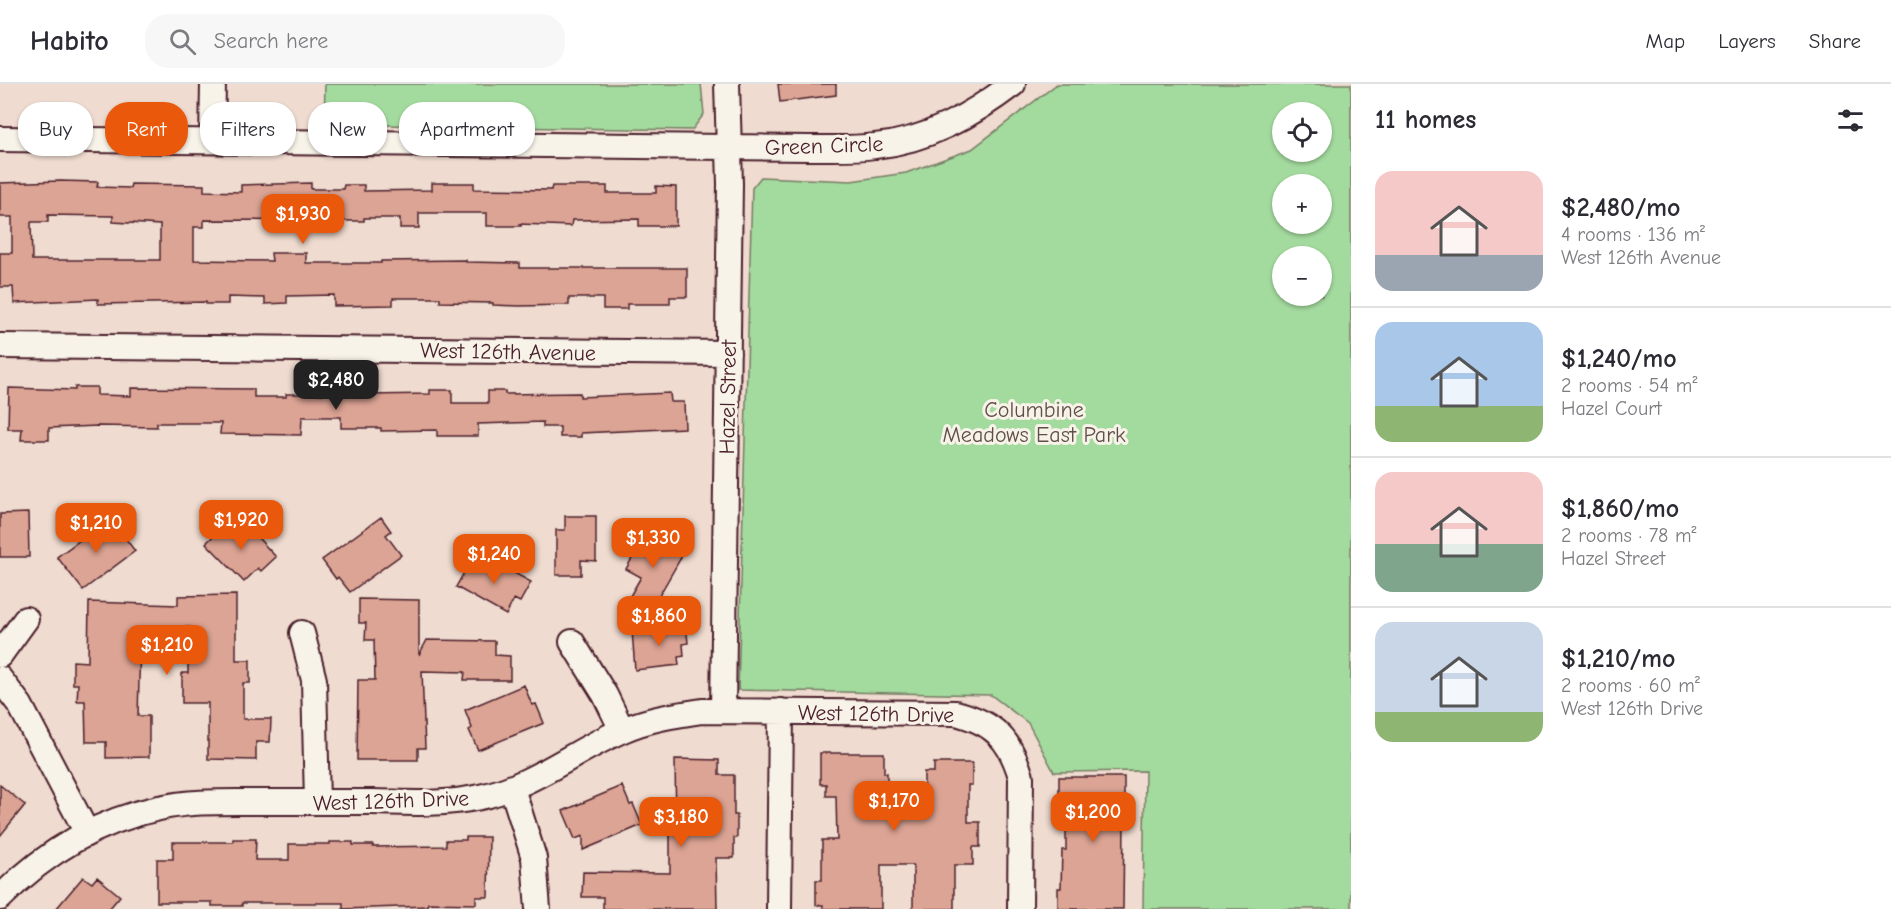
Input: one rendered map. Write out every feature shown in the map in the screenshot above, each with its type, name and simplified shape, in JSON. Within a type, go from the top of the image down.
[{"type":"street","points":[[213,84],[213,102]]},
{"type":"street","name":"Hazel Street","points":[[723,711],[728,353],[728,84]]},
{"type":"street","name":"Green Circle","points":[[296,142],[729,148],[875,147],[906,141],[956,122],[1013,84]]},
{"type":"street","name":"Green Circle","points":[[0,139],[200,141]]},
{"type":"street","name":"West 126th Avenue","points":[[0,346],[728,353]]},
{"type":"street","points":[[0,655],[27,619]]},
{"type":"street","points":[[302,633],[314,680],[317,802]]},
{"type":"street","points":[[572,642],[605,695],[622,730]]},
{"type":"street","points":[[0,679],[20,705],[87,833]]},
{"type":"street","name":"West 126th Drive","points":[[0,898],[19,879],[52,853],[87,833],[118,819],[160,808],[202,802],[441,803],[480,797],[512,788],[543,774],[622,730],[667,716],[702,711],[781,711],[956,713],[977,719],[993,728],[1016,758],[1021,777],[1020,909]]},
{"type":"street","points":[[779,909],[781,711]]},
{"type":"street","points":[[512,788],[534,858],[538,909]]},
{"type":"green space","points":[[325,84],[701,84],[704,114],[692,130],[535,127],[535,102],[399,102],[399,125],[387,125],[387,102],[325,102]]},
{"type":"green space","name":"Columbine Meadows East Park","points":[[1057,84],[1351,84],[1351,909],[1143,909],[1145,771],[1054,772],[1028,723],[991,695],[738,690],[752,188],[761,177],[851,181],[906,173],[972,149]]},
{"type":"building","points":[[778,84],[836,84],[836,95],[780,102]]},
{"type":"building","points":[[98,182],[97,187],[130,188],[131,184],[204,185],[204,191],[241,192],[241,185],[311,183],[311,189],[343,189],[344,185],[364,185],[364,191],[432,190],[432,183],[474,183],[474,189],[551,190],[552,186],[607,186],[607,193],[656,193],[656,186],[676,187],[676,226],[639,226],[639,219],[572,220],[571,226],[520,224],[521,226],[487,226],[487,213],[419,213],[419,228],[400,228],[400,218],[364,218],[364,221],[204,220],[204,227],[194,227],[194,260],[272,261],[271,253],[306,253],[306,263],[466,260],[466,262],[520,263],[520,268],[687,268],[687,297],[670,297],[670,304],[627,304],[627,309],[603,309],[603,298],[569,298],[569,305],[519,306],[440,302],[440,298],[393,298],[393,305],[334,306],[334,295],[287,296],[287,303],[265,304],[265,298],[228,297],[228,304],[206,304],[206,302],[98,304],[98,299],[14,303],[13,287],[0,287],[0,253],[12,253],[12,217],[0,217],[0,183]],"holes":[[[48,215],[113,216],[113,222],[160,225],[160,260],[32,260],[31,222],[48,222]]]},
{"type":"building","points":[[75,387],[97,387],[97,395],[131,396],[131,388],[254,389],[254,397],[286,397],[286,394],[341,394],[341,387],[369,387],[369,395],[430,394],[430,390],[452,390],[452,403],[488,403],[488,391],[505,391],[505,394],[580,393],[580,397],[670,393],[671,402],[684,402],[685,428],[581,433],[581,437],[560,437],[560,427],[543,427],[543,422],[478,424],[478,436],[437,436],[437,430],[381,431],[381,428],[341,428],[341,417],[302,417],[301,435],[220,434],[221,423],[157,423],[157,427],[49,428],[49,440],[21,440],[22,429],[8,429],[9,388],[75,390]]},
{"type":"building","points":[[28,513],[29,557],[0,557],[0,514]]},
{"type":"building","points":[[565,516],[596,516],[596,561],[581,560],[581,575],[556,575],[556,530],[565,530]]},
{"type":"building","points":[[381,517],[391,531],[386,535],[401,555],[350,592],[338,577],[336,579],[322,560]]},
{"type":"building","points":[[110,518],[135,551],[83,590],[57,557]]},
{"type":"building","points":[[244,523],[276,557],[261,571],[258,568],[244,582],[206,543],[220,530],[224,533],[233,524],[238,529]]},
{"type":"building","points":[[646,534],[683,554],[652,608],[630,596],[641,577],[626,569]]},
{"type":"building","points":[[487,558],[531,582],[520,602],[514,599],[506,615],[456,587],[466,569],[471,572],[476,562],[483,566]]},
{"type":"building","points":[[236,595],[236,660],[250,660],[250,683],[243,683],[243,719],[271,719],[270,742],[256,742],[256,760],[208,759],[208,703],[182,703],[182,673],[188,673],[188,660],[191,660],[191,627],[148,627],[147,643],[140,643],[138,716],[149,716],[149,757],[106,758],[106,742],[86,742],[85,701],[77,701],[78,684],[73,684],[73,661],[88,662],[89,602],[178,605],[178,596]]},
{"type":"building","points":[[359,599],[419,600],[419,655],[427,640],[495,641],[495,655],[510,656],[510,680],[464,680],[465,672],[422,671],[425,748],[418,748],[418,760],[357,760],[358,680],[375,680],[374,640],[365,640],[366,623],[359,623]]},
{"type":"building","points":[[686,625],[688,643],[683,644],[684,656],[678,657],[679,665],[635,670],[632,630]]},
{"type":"building","points":[[524,685],[532,705],[536,704],[544,723],[478,750],[469,730],[472,728],[465,710]]},
{"type":"building","points":[[820,753],[884,753],[884,773],[887,773],[887,785],[924,785],[924,772],[934,772],[934,763],[972,763],[972,785],[968,785],[968,822],[980,822],[980,847],[973,847],[973,865],[954,865],[954,909],[913,909],[913,865],[881,865],[881,909],[823,909],[823,905],[816,905],[816,880],[822,880],[822,840],[837,840],[836,796],[826,796],[826,784],[820,784]]},
{"type":"building","points":[[675,759],[719,760],[719,775],[734,775],[734,815],[737,815],[737,838],[734,838],[734,858],[716,858],[717,909],[603,909],[603,897],[582,897],[583,872],[670,873],[670,828],[676,828]]},
{"type":"building","points":[[1059,777],[1124,777],[1127,820],[1124,820],[1123,909],[1058,909],[1062,850],[1066,850],[1066,801],[1059,801]]},
{"type":"building","points":[[0,785],[25,805],[0,836]]},
{"type":"building","points":[[622,786],[642,825],[583,850],[583,836],[575,839],[563,811]]},
{"type":"building","points":[[466,837],[489,837],[488,897],[476,897],[476,904],[428,903],[428,906],[343,909],[343,903],[242,903],[242,906],[212,906],[212,902],[157,902],[157,859],[173,859],[173,842],[233,842],[233,839],[256,839],[255,860],[289,860],[289,844],[353,842],[353,845],[373,845],[373,847],[446,846],[446,840],[466,840]]},
{"type":"building","points":[[83,877],[92,883],[97,877],[120,896],[109,909],[56,909]]}]
